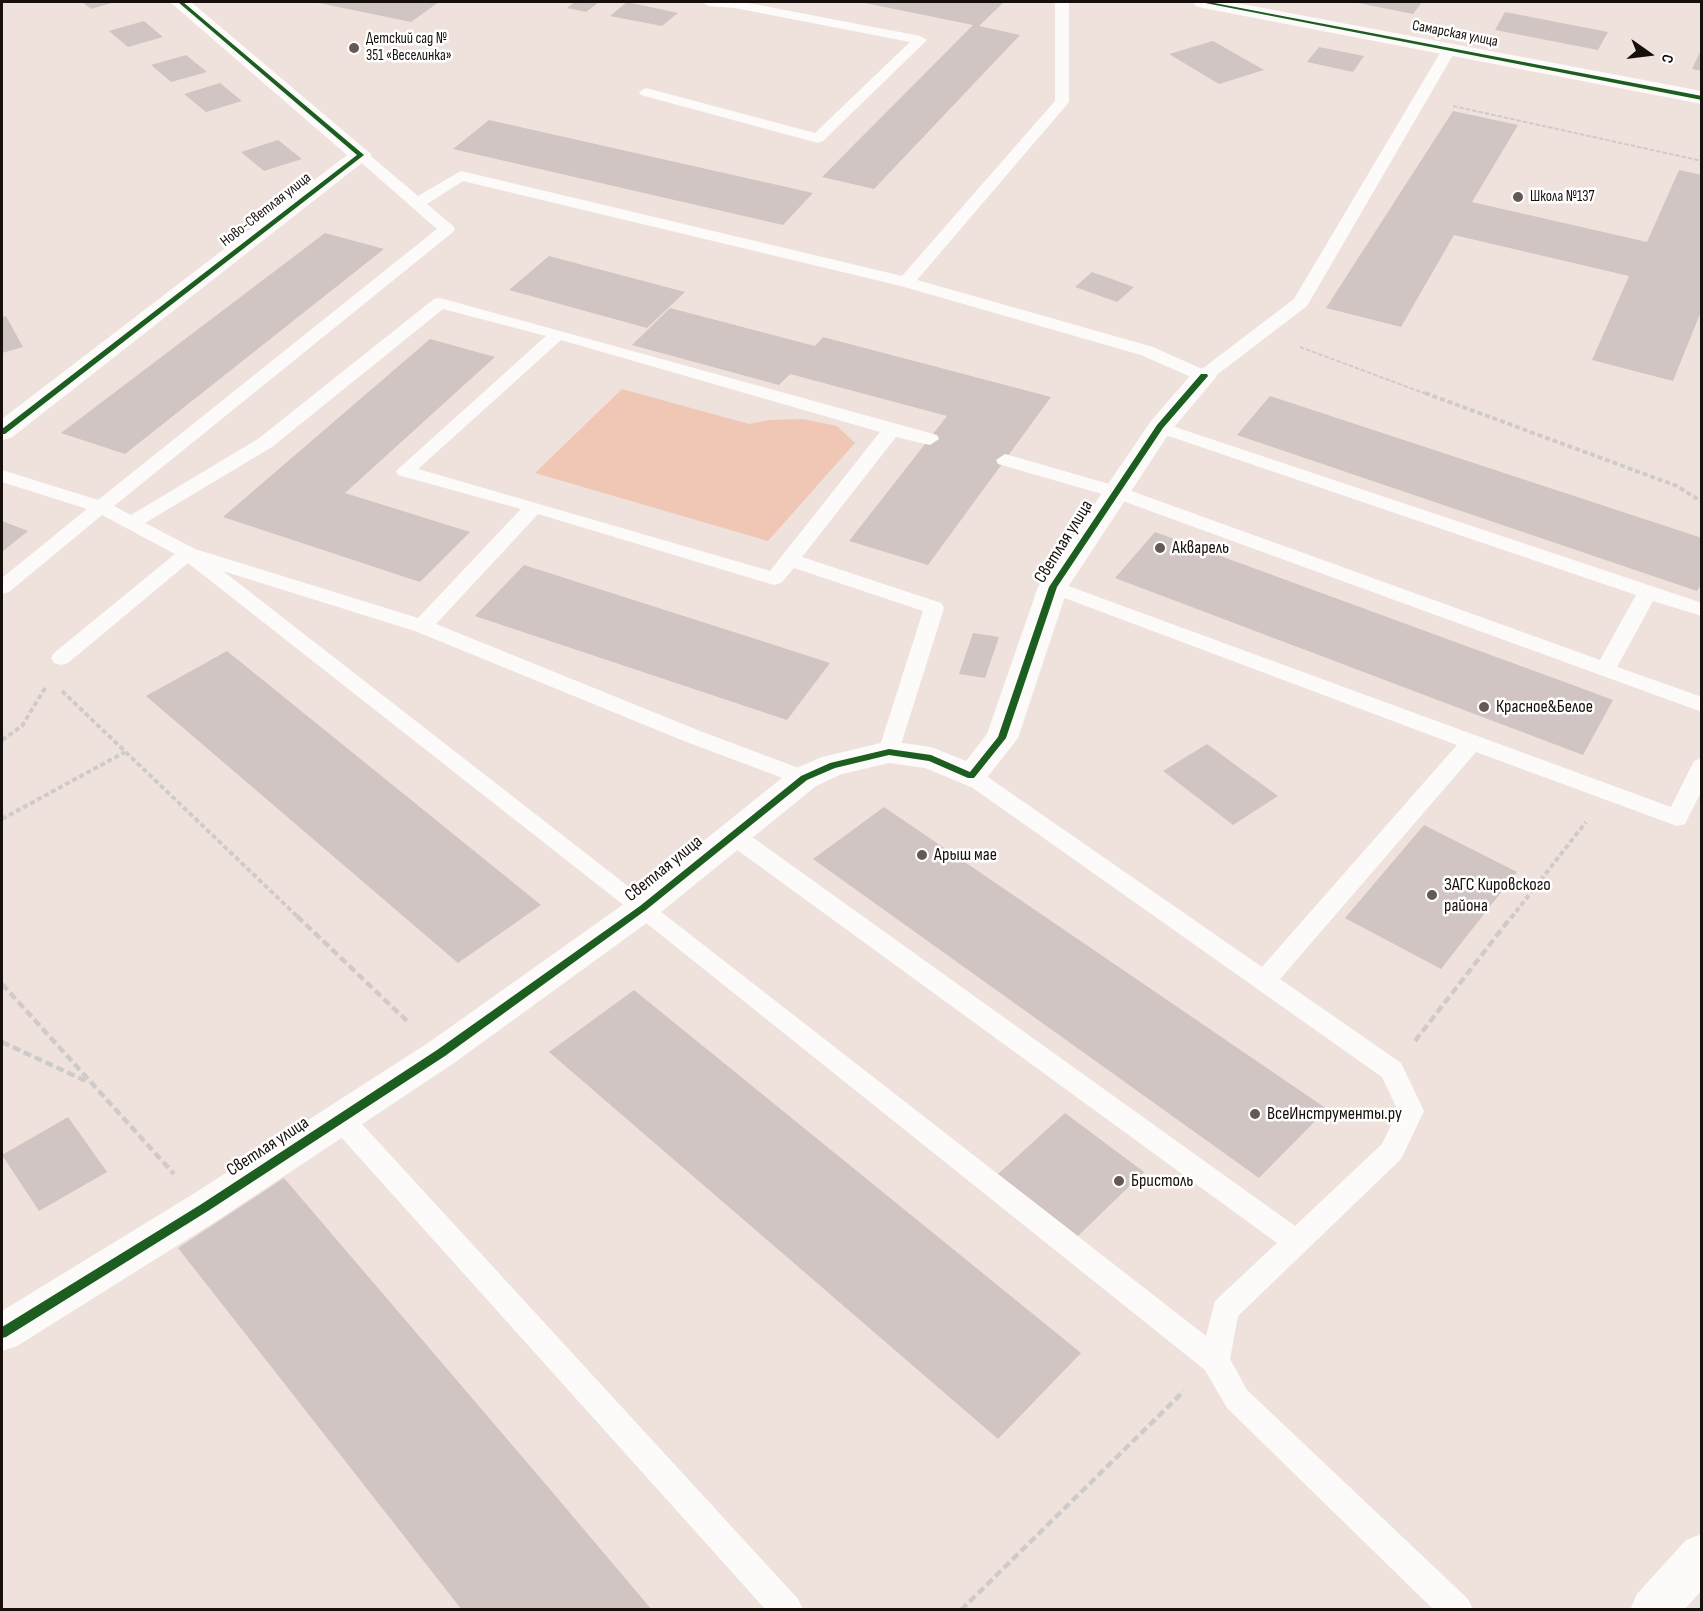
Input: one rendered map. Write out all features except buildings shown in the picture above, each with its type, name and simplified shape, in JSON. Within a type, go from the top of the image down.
[{"type":"street","points":[[180,2],[361,155]]},
{"type":"street","name":"Самарская улица","points":[[1203,2],[1701,98]]},
{"type":"street","name":"Ново-Светлая улица","points":[[2,432],[361,155]]},
{"type":"street","name":"Светлая улица","points":[[2,1333],[204,1208],[441,1053],[644,908],[804,778],[833,765],[889,752],[931,758],[971,776],[1002,738],[1053,587],[1160,427],[1204,375]]},
{"type":"street","points":[[1653,1610],[1701,1556]]},
{"type":"lane","points":[[646,92],[818,138],[920,40],[735,4],[708,2]]},
{"type":"lane","points":[[906,282],[1062,102],[1062,2]]},
{"type":"lane","points":[[416,204],[461,176],[906,282],[1147,351],[1204,375],[1263,333],[1301,302],[1450,48]]},
{"type":"lane","points":[[2,588],[447,229],[361,155]]},
{"type":"lane","points":[[131,523],[265,443],[440,303],[930,439]]},
{"type":"lane","points":[[558,334],[405,471],[774,579],[892,430]]},
{"type":"lane","points":[[1160,427],[1701,610]]},
{"type":"lane","points":[[1005,460],[1116,492],[1701,705]]},
{"type":"lane","points":[[2,476],[100,507],[188,553],[644,908],[1215,1361],[1238,1399],[1457,1610]]},
{"type":"lane","points":[[422,626],[534,507]]},
{"type":"lane","points":[[188,553],[422,626],[693,736],[804,778]]},
{"type":"lane","points":[[61,658],[188,553]]},
{"type":"lane","points":[[788,559],[934,608],[889,752]]},
{"type":"lane","points":[[1053,587],[1677,818],[1701,766]]},
{"type":"lane","points":[[1605,670],[1648,591]]},
{"type":"lane","points":[[1264,981],[1472,742]]},
{"type":"lane","points":[[971,776],[1392,1070],[1412,1111],[1392,1151],[1225,1310],[1215,1361]]},
{"type":"lane","points":[[733,835],[1297,1242]]},
{"type":"lane","points":[[342,1119],[787,1610]]},
{"type":"path","points":[[1420,99],[1701,161]]},
{"type":"path","points":[[1263,333],[1677,486],[1701,502]]},
{"type":"path","points":[[2,740],[22,726],[51,680],[61,658]]},
{"type":"path","points":[[51,680],[441,1053]]},
{"type":"path","points":[[2,819],[125,752]]},
{"type":"path","points":[[1392,1070],[1609,793]]},
{"type":"path","points":[[2,984],[204,1208]]},
{"type":"path","points":[[2,1041],[92,1084]]},
{"type":"path","points":[[961,1610],[1215,1361]]},
{"type":"shaded area","points":[[622,389],[749,424],[769,420],[803,419],[837,426],[855,443],[768,541],[535,473]]},
{"type":"cycle path","points":[[2,432],[361,155],[180,2]]},
{"type":"cycle path","points":[[1203,2],[1702,98]]},
{"type":"cycle path","points":[[2,1333],[204,1208],[441,1053],[643,908],[804,778],[833,765],[889,752],[931,758],[971,776],[1002,738],[1053,587],[1160,427],[1204,376]]},
{"type":"place","name":"Детский сад № 351 «Веселинка»","points":[[354,48]]},
{"type":"place","name":"Школа №137","points":[[1518,197]]},
{"type":"place","name":"Акварель","points":[[1160,548]]},
{"type":"place","name":"Красное&Белое","points":[[1484,707]]},
{"type":"place","name":"Арыш мае","points":[[922,855]]},
{"type":"place","name":"ЗАГС Кировского района","points":[[1432,895]]},
{"type":"place","name":"ВсеИнструменты.ру","points":[[1255,1114]]},
{"type":"place","name":"Бристоль","points":[[1119,1181]]}]
